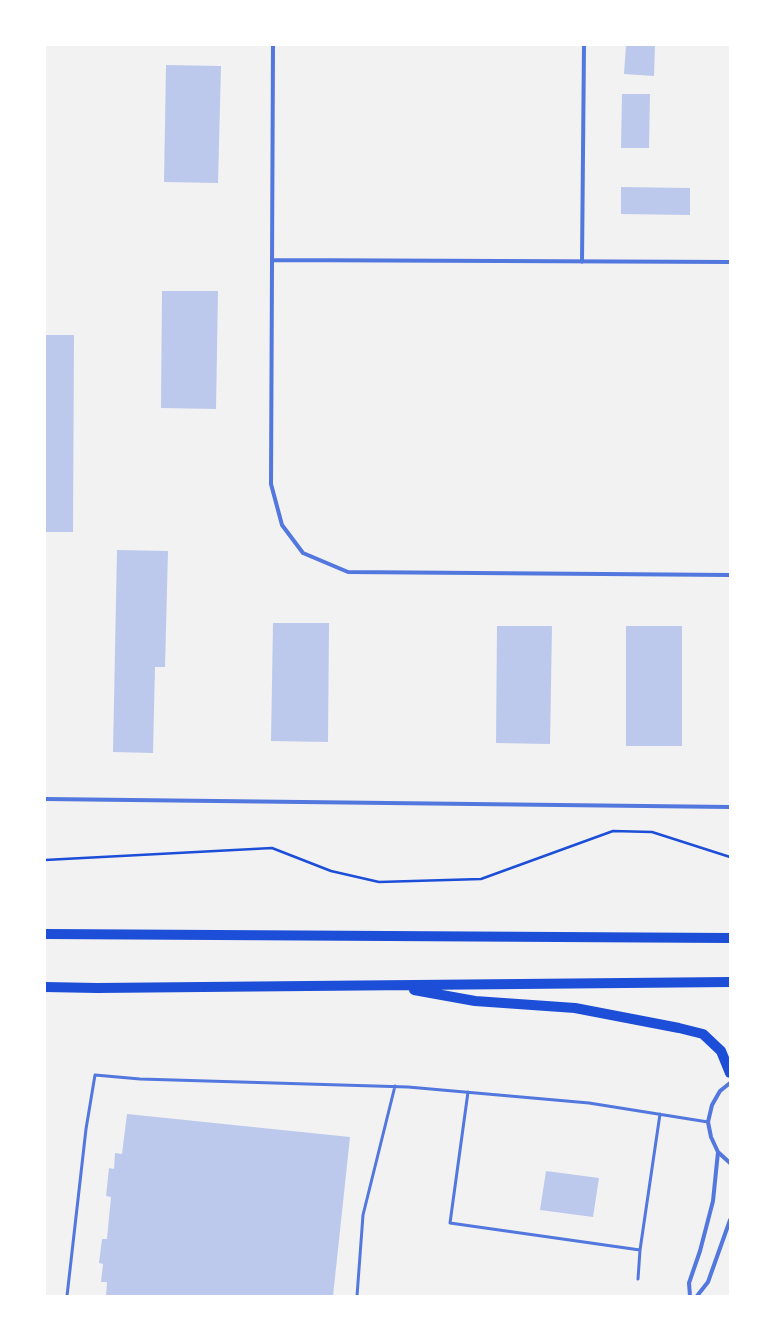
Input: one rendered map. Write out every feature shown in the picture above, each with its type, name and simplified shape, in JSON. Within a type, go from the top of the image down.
[{"type":"main road","points":[[45,934],[730,938]]},
{"type":"main road","points":[[45,986],[97,988],[730,982]]},
{"type":"main road","points":[[391,986],[475,1001],[575,1008],[697,1032],[703,1034],[722,1051],[730,1073]]},
{"type":"street","points":[[273,45],[271,484],[282,525],[303,553],[348,572],[730,575]]},
{"type":"street","points":[[582,262],[584,45]]},
{"type":"street","points":[[272,260],[730,262]]},
{"type":"street","points":[[45,799],[730,807]]},
{"type":"street","points":[[730,1083],[720,1091],[712,1105],[708,1122],[711,1138],[718,1152],[730,1163]]},
{"type":"street","points":[[690,1296],[689,1283],[700,1251],[712,1201],[718,1152]]},
{"type":"street","points":[[697,1296],[708,1282],[730,1220]]},
{"type":"lane","points":[[67,1296],[86,1129],[95,1075],[140,1079],[395,1086],[589,1103],[708,1122]]},
{"type":"lane","points":[[357,1296],[363,1214],[395,1086]]},
{"type":"lane","points":[[468,1092],[450,1223],[640,1250]]},
{"type":"lane","points":[[638,1279],[640,1250],[660,1114]]},
{"type":"path","points":[[45,860],[272,848],[331,871],[379,882],[481,879],[613,831],[652,832],[730,857]]},
{"type":"building","points":[[626,45],[655,45],[654,76],[624,74]]},
{"type":"building","points":[[166,65],[221,66],[218,183],[164,182]]},
{"type":"building","points":[[622,94],[650,94],[649,148],[621,148]]},
{"type":"building","points":[[621,187],[690,188],[690,215],[621,214]]},
{"type":"building","points":[[162,291],[218,291],[216,409],[161,408]]},
{"type":"building","points":[[45,335],[74,335],[73,532],[45,532]]},
{"type":"building","points":[[117,550],[168,551],[165,667],[155,667],[153,753],[113,752]]},
{"type":"building","points":[[273,623],[329,623],[328,742],[271,741]]},
{"type":"building","points":[[497,626],[552,626],[550,744],[496,743]]},
{"type":"building","points":[[626,626],[682,626],[682,746],[626,746]]},
{"type":"building","points":[[127,1114],[350,1137],[333,1296],[106,1296],[107,1282],[101,1282],[103,1264],[99,1263],[102,1239],[107,1239],[111,1197],[106,1196],[109,1168],[114,1169],[115,1153],[122,1154]]},
{"type":"building","points":[[546,1171],[599,1178],[593,1217],[540,1210]]}]
